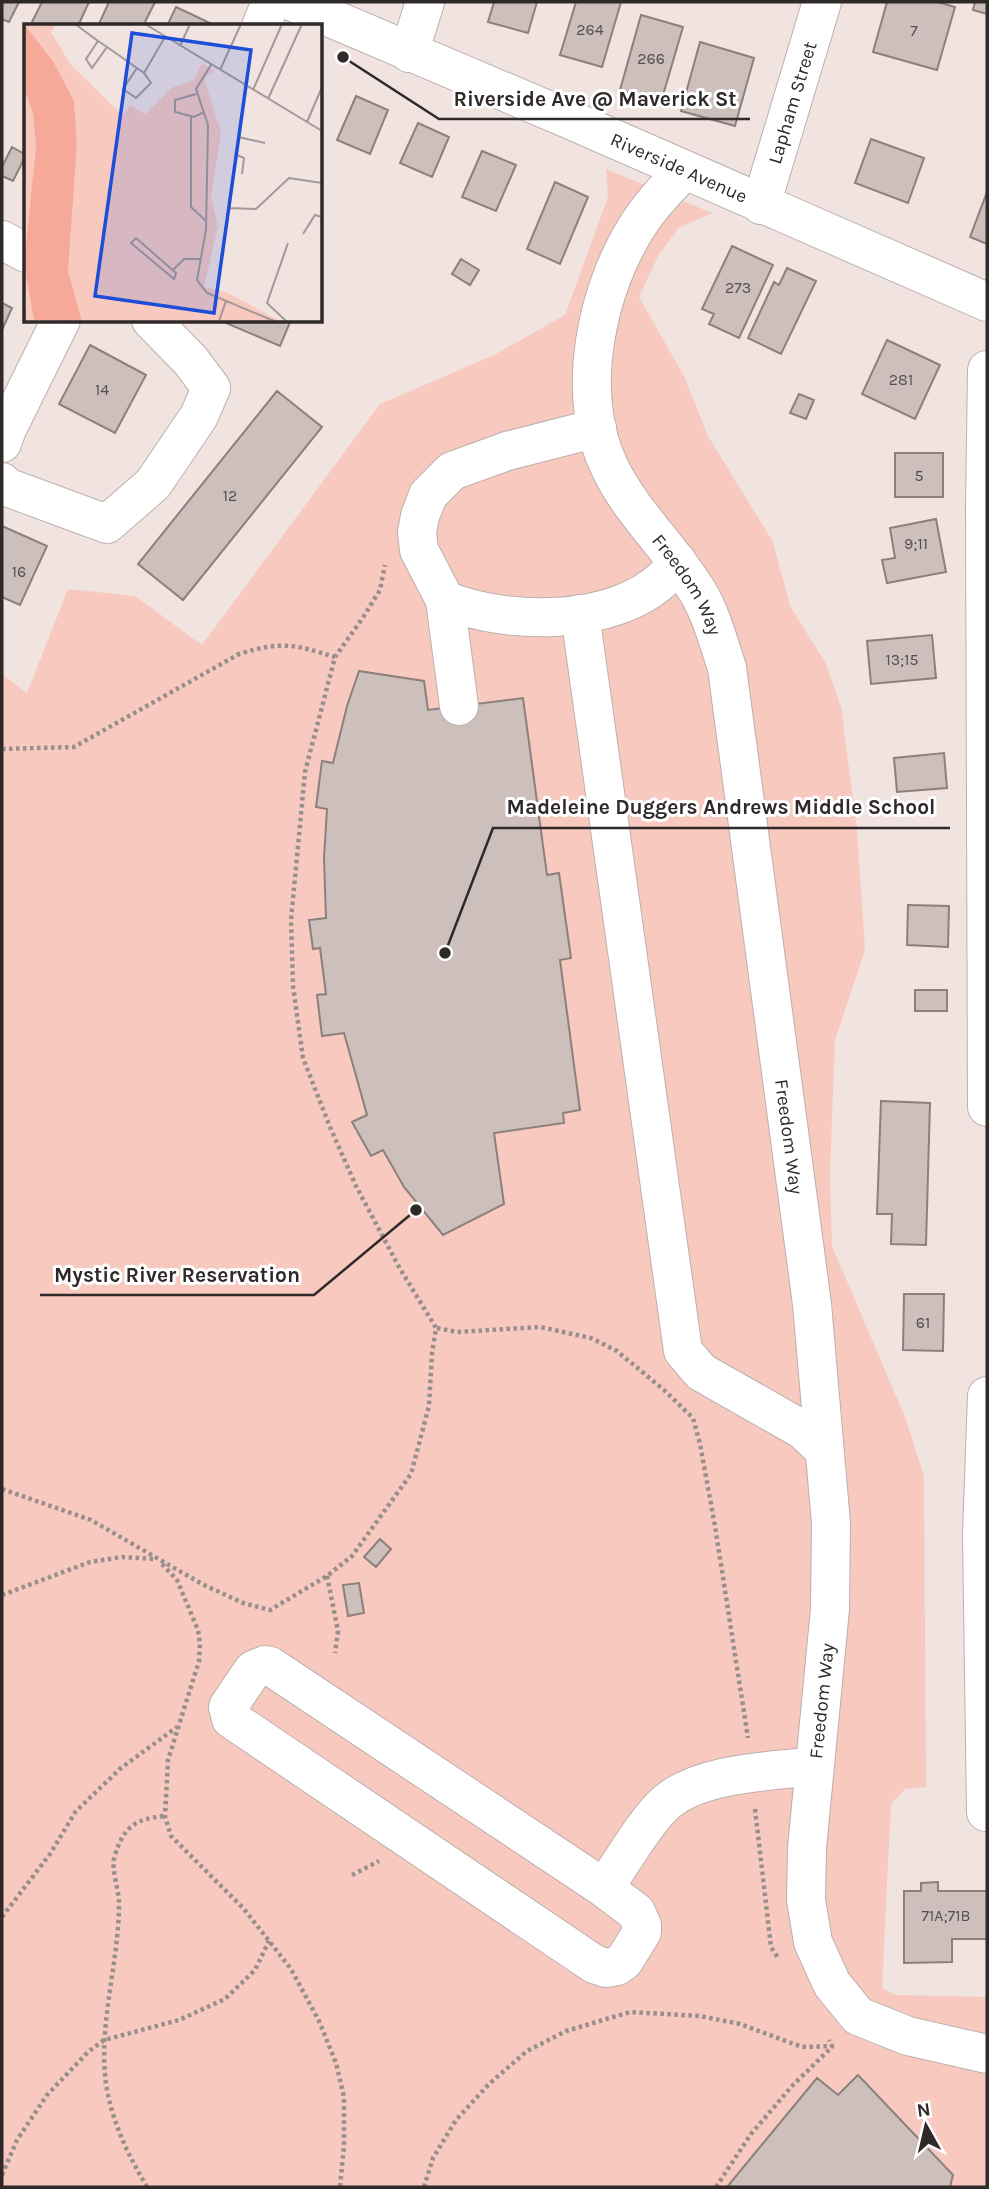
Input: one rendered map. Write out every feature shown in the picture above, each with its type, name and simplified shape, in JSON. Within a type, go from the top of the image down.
[{"type":"street","points":[[262,24],[271,2]]},
{"type":"street","name":"Riverside Avenue","points":[[293,2],[987,302]]},
{"type":"street","points":[[409,53],[425,2]]},
{"type":"street","name":"Lapham Street","points":[[761,205],[822,2]]},
{"type":"street","name":"Freedom Way","points":[[684,171],[641,220],[614,272],[599,321],[593,355],[592,386],[597,428],[609,467],[700,596],[727,668],[812,1304],[831,1523],[830,1609],[807,1848],[808,1910],[813,1942],[832,1984],[858,2016],[908,2036],[987,2054]]},
{"type":"street","points":[[2,240],[24,252]]},
{"type":"street","points":[[2,443],[6,429],[60,322]]},
{"type":"street","points":[[2,482],[4,486],[107,524],[153,484],[199,416],[211,388],[191,361],[153,322]]},
{"type":"street","points":[[987,370],[987,1107]]},
{"type":"street","points":[[459,706],[444,600],[419,550],[417,532],[428,495],[452,471],[507,451],[597,428]]},
{"type":"street","points":[[444,600],[469,610],[508,616],[600,612],[635,598],[664,579],[677,561]]},
{"type":"street","points":[[580,614],[683,1351],[701,1372],[803,1430],[824,1450]]},
{"type":"street","points":[[986,1812],[982,1534],[987,1396]]},
{"type":"street","points":[[259,1666],[270,1666],[604,1888],[636,1912],[642,1925],[642,1932],[624,1961],[617,1966],[606,1968],[594,1964],[231,1719],[228,1707],[253,1670],[259,1666]]},
{"type":"street","points":[[604,1888],[657,1811],[687,1789],[713,1780],[814,1766]]},
{"type":"path","points":[[2,1489],[91,1520],[202,1584],[243,1603],[270,1610],[327,1576],[352,1556],[411,1474],[429,1406],[436,1328],[399,1267],[356,1186],[303,1058],[293,986],[291,920],[305,772],[335,657],[380,590],[387,558]]},
{"type":"path","points":[[2,749],[74,747],[239,654],[269,645],[299,646],[335,657]]},
{"type":"path","points":[[436,1328],[457,1332],[540,1327],[591,1338],[617,1351],[693,1418],[715,1526],[746,1724],[771,1947],[785,1968]]},
{"type":"path","points":[[2,1595],[90,1562],[122,1557],[157,1559],[177,1580],[198,1630],[200,1644],[199,1661],[167,1760],[165,1816],[171,1836],[244,1909],[270,1941],[291,1969],[320,2021],[336,2063],[344,2097],[344,2146],[340,2187]]},
{"type":"path","points":[[327,1576],[338,1631],[335,1653]]},
{"type":"path","points":[[2,1917],[50,1854],[76,1811],[121,1768],[177,1727]]},
{"type":"path","points":[[147,2187],[114,2124],[106,2082],[104,2040],[119,1901],[114,1858],[127,1831],[140,1819],[165,1816]]},
{"type":"path","points":[[352,1875],[384,1858]]},
{"type":"path","points":[[2,2175],[17,2140],[47,2095],[88,2052],[104,2040],[179,2020],[225,1999],[255,1970],[270,1941]]},
{"type":"path","points":[[424,2187],[433,2158],[456,2120],[489,2084],[527,2051],[566,2031],[629,2012],[700,2016],[740,2024],[802,2047],[832,2046]]},
{"type":"path","points":[[716,2187],[751,2134],[858,2016]]},
{"type":"path","points":[[826,2035],[832,2046]]},
{"type":"shaded area","points":[[606,169],[712,213],[679,228],[659,254],[639,297],[684,376],[708,436],[773,542],[790,606],[826,664],[841,707],[857,829],[865,950],[835,1040],[830,1174],[832,1246],[905,1417],[924,1476],[926,1787],[905,1789],[891,1804],[882,1988],[896,1995],[987,1997],[987,2187],[2,2187],[2,674],[27,693],[68,589],[135,596],[202,645],[380,404],[496,354],[565,315],[608,197]]},
{"type":"building","points":[[2,2],[19,2],[9,22],[2,19]]},
{"type":"building","points":[[42,2],[89,2],[79,24],[31,24]]},
{"type":"building","points":[[109,2],[155,2],[144,24],[99,24]]},
{"type":"building","points":[[494,2],[537,2],[528,33],[488,22]]},
{"type":"building","points":[[576,2],[621,2],[602,67],[560,55]]},
{"type":"building","points":[[887,2],[937,2],[955,7],[937,70],[873,52]]},
{"type":"building","points":[[975,2],[987,2],[987,14],[973,10]]},
{"type":"building","points":[[176,7],[210,23],[210,24],[168,24]]},
{"type":"building","points":[[641,15],[683,27],[661,102],[620,90]]},
{"type":"building","points":[[700,42],[754,58],[735,126],[681,111]]},
{"type":"building","points":[[356,96],[388,110],[370,154],[337,140]]},
{"type":"building","points":[[418,123],[449,137],[432,177],[400,163]]},
{"type":"building","points":[[871,139],[924,158],[908,203],[855,183]]},
{"type":"building","points":[[12,147],[24,154],[13,181],[2,176],[2,167]]},
{"type":"building","points":[[482,151],[516,165],[496,211],[462,197]]},
{"type":"building","points":[[555,182],[588,197],[560,264],[527,249]]},
{"type":"building","points":[[987,192],[987,244],[970,237]]},
{"type":"building","points":[[732,246],[773,265],[739,338],[709,324],[714,314],[702,309]]},
{"type":"building","points":[[461,259],[479,270],[470,285],[452,274]]},
{"type":"building","points":[[787,268],[816,281],[781,354],[748,338],[774,282],[779,285]]},
{"type":"building","points":[[2,303],[12,308],[2,330]]},
{"type":"building","points":[[224,322],[290,322],[280,346]]},
{"type":"building","points":[[887,340],[940,365],[915,419],[862,394]]},
{"type":"building","points":[[90,345],[146,375],[115,433],[59,404]]},
{"type":"building","points":[[277,391],[322,427],[183,600],[138,564]]},
{"type":"building","points":[[799,394],[814,400],[806,419],[790,413]]},
{"type":"building","points":[[895,453],[943,453],[943,497],[895,497]]},
{"type":"building","points":[[936,519],[946,572],[887,583],[882,560],[895,558],[890,528]]},
{"type":"building","points":[[2,526],[47,546],[20,605],[2,597]]},
{"type":"building","points":[[932,635],[936,678],[871,684],[867,641]]},
{"type":"building","points":[[359,671],[424,681],[428,710],[523,698],[547,875],[559,873],[571,958],[560,960],[580,1110],[563,1113],[564,1123],[494,1133],[504,1204],[443,1235],[404,1187],[383,1150],[371,1156],[352,1122],[367,1115],[344,1033],[322,1036],[317,995],[326,994],[320,948],[313,949],[309,920],[326,918],[324,858],[327,809],[316,807],[322,761],[333,763]]},
{"type":"building","points":[[944,753],[947,788],[897,792],[894,758]]},
{"type":"building","points":[[908,905],[949,906],[948,947],[907,945]]},
{"type":"building","points":[[915,990],[947,990],[947,1011],[915,1011]]},
{"type":"building","points":[[881,1101],[930,1103],[926,1245],[891,1244],[892,1214],[877,1214]]},
{"type":"building","points":[[904,1294],[944,1294],[943,1351],[903,1350]]},
{"type":"building","points":[[380,1539],[391,1549],[376,1567],[364,1557]]},
{"type":"building","points":[[359,1583],[364,1613],[348,1616],[343,1585]]},
{"type":"building","points":[[938,1882],[938,1891],[987,1891],[987,1939],[952,1939],[952,1962],[904,1963],[904,1891],[921,1891],[921,1883]]},
{"type":"building","points":[[858,2075],[953,2175],[950,2187],[727,2187],[817,2078],[838,2095]]},
{"type":"place","name":"Riverside Ave @ Maverick St","points":[[343,57]]},
{"type":"place","name":"Madeleine Duggers Andrews Middle School","points":[[445,953]]},
{"type":"place","name":"Mystic River Reservation","points":[[416,1210]]}]
